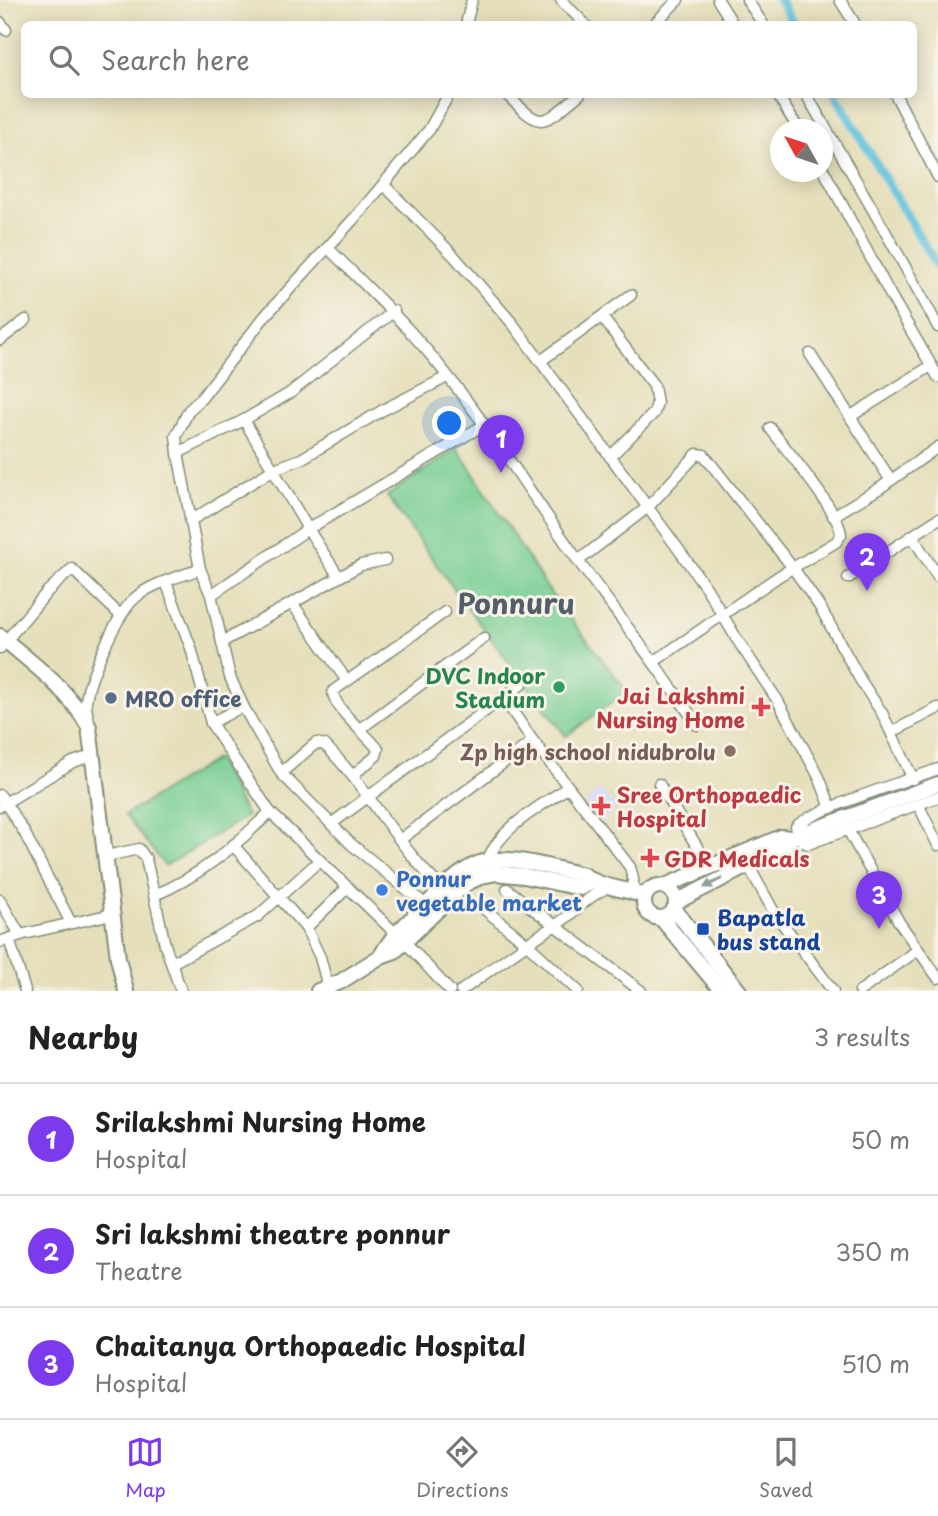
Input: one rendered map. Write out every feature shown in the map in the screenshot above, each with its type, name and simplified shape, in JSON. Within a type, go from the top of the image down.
[{"type":"main road","points":[[2,642],[66,694],[80,709],[89,727],[118,958],[126,991]]},
{"type":"main road","points":[[400,938],[426,905],[443,889],[472,866],[487,860],[507,859],[584,875],[593,882],[638,893],[665,886],[781,837],[799,835],[938,784]]},
{"type":"main road","points":[[661,918],[668,915],[675,905],[785,847],[799,835]]},
{"type":"main road","points":[[323,989],[340,982],[381,956],[387,943],[400,938],[467,883],[482,876],[496,873],[524,876],[580,888],[593,882]]},
{"type":"main road","points":[[665,886],[674,894],[675,905],[739,991]]},
{"type":"main road","points":[[638,893],[646,912],[661,918],[722,991]]},
{"type":"street","points":[[467,21],[472,0]]},
{"type":"street","points":[[561,0],[582,21]]},
{"type":"street","points":[[657,21],[678,0]]},
{"type":"street","points":[[718,0],[731,21]]},
{"type":"street","points":[[747,0],[761,21]]},
{"type":"street","points":[[840,0],[853,21]]},
{"type":"street","points":[[426,905],[351,844],[281,774],[243,706],[230,677],[211,596],[200,569],[176,436],[189,410],[200,400],[290,287],[384,185],[429,130],[447,98]]},
{"type":"street","points":[[510,98],[535,121],[553,116],[575,98]]},
{"type":"street","points":[[779,98],[792,119]]},
{"type":"street","points":[[808,98],[856,185],[911,274],[938,327]]},
{"type":"street","points":[[897,98],[938,177]]},
{"type":"street","points":[[830,182],[938,377]]},
{"type":"street","points":[[384,185],[454,256],[542,360],[610,457],[649,507],[707,589],[778,701],[803,744],[831,808]]},
{"type":"street","points":[[328,248],[394,312],[447,377],[484,425],[578,561],[654,661],[697,725]]},
{"type":"street","points":[[542,360],[631,295]]},
{"type":"street","points":[[178,453],[290,393],[394,312]]},
{"type":"street","points":[[602,317],[653,386],[657,403],[654,413],[610,457]]},
{"type":"street","points":[[0,340],[26,320]]},
{"type":"street","points":[[810,354],[890,480]]},
{"type":"street","points":[[851,416],[931,366]]},
{"type":"street","points":[[190,521],[274,469],[302,459],[383,410],[447,377]]},
{"type":"street","points":[[244,420],[339,577]]},
{"type":"street","points":[[211,596],[308,529],[484,425]]},
{"type":"street","points":[[654,661],[839,540],[841,531],[834,516],[770,428]]},
{"type":"street","points":[[834,516],[937,451]]},
{"type":"street","points":[[578,561],[649,507],[697,454],[704,455],[793,568],[820,607],[892,732],[913,779]]},
{"type":"street","points":[[848,578],[938,519]]},
{"type":"street","points":[[912,536],[938,577]]},
{"type":"street","points":[[222,642],[361,565],[385,560]]},
{"type":"street","points":[[2,642],[72,569],[121,616]]},
{"type":"street","points":[[89,727],[86,702],[112,628],[135,598],[200,569]]},
{"type":"street","points":[[166,582],[191,648],[211,723],[270,812],[318,862],[400,938],[450,991]]},
{"type":"street","points":[[292,603],[346,681]]},
{"type":"street","points":[[353,775],[378,753],[376,746],[333,696],[333,691],[445,612]]},
{"type":"street","points":[[360,729],[484,638]]},
{"type":"street","points":[[331,824],[522,684]]},
{"type":"street","points":[[504,699],[630,867],[638,893]]},
{"type":"street","points":[[211,723],[243,706]]},
{"type":"street","points":[[892,732],[938,708]]},
{"type":"street","points":[[401,839],[533,741]]},
{"type":"street","points":[[281,774],[318,742],[325,745],[353,775],[422,870],[443,889]]},
{"type":"street","points":[[71,923],[23,830],[2,801],[73,762],[94,755]]},
{"type":"street","points":[[938,769],[831,808],[796,825],[802,841],[808,844],[938,797]]},
{"type":"street","points":[[659,784],[699,850],[713,866]]},
{"type":"street","points":[[487,860],[492,846],[505,832],[568,787]]},
{"type":"street","points":[[918,804],[938,845]]},
{"type":"street","points":[[155,895],[200,873],[270,812]]},
{"type":"street","points":[[848,830],[899,922],[938,978]]},
{"type":"street","points":[[233,845],[306,928],[320,957],[323,989]]},
{"type":"street","points":[[106,856],[139,849],[146,859],[162,933],[181,991]]},
{"type":"street","points":[[172,963],[258,916],[318,862]]},
{"type":"street","points":[[748,865],[774,912],[833,991]]},
{"type":"street","points":[[461,991],[526,943],[557,925],[593,894],[613,885]]},
{"type":"street","points":[[306,928],[348,887]]},
{"type":"street","points":[[507,889],[641,991]]},
{"type":"street","points":[[0,900],[20,935]]},
{"type":"street","points":[[478,904],[578,991]]},
{"type":"street","points":[[25,991],[5,941],[20,935],[112,914]]},
{"type":"street","points":[[860,991],[918,950]]},
{"type":"shaded area","name":"Sree Orthopaedic Hospital","points":[[600,789],[617,808],[601,823],[584,804]]},
{"type":"green space","points":[[457,448],[551,594],[627,691],[566,736],[475,618],[387,496]]},
{"type":"green space","points":[[216,759],[247,816],[165,866],[125,815]]},
{"type":"waterway","points":[[780,0],[792,21]]},
{"type":"waterway","points":[[837,98],[938,268]]},
{"type":"place","name":"Srilakshmi Nursing Home","points":[[501,473]]},
{"type":"place","name":"Sri lakshmi theatre ponnur","points":[[867,591]]},
{"type":"place","name":"DVC Indoor Stadium","points":[[559,687]]},
{"type":"place","name":"MRO office","points":[[111,698]]},
{"type":"place","name":"Jai Lakshmi Nursing Home","points":[[761,707]]},
{"type":"place","name":"Zp high school nidubrolu","points":[[730,751]]},
{"type":"place","name":"Sree Orthopaedic Hospital","points":[[601,806]]},
{"type":"place","name":"GDR Medicals","points":[[650,858]]},
{"type":"place","name":"Ponnur vegetable market","points":[[382,890]]},
{"type":"place","name":"Bapatla bus stand","points":[[703,929]]},
{"type":"place","name":"Chaitanya Orthopaedic Hospital","points":[[879,929]]},
{"type":"district","name":"Ponnuru","points":[[516,602]]}]
